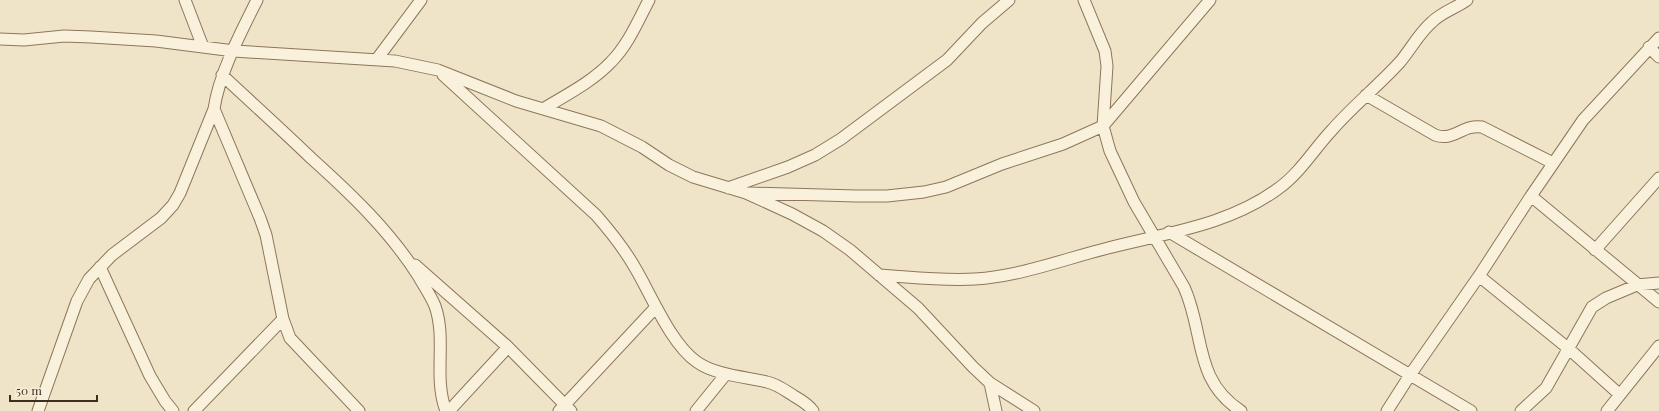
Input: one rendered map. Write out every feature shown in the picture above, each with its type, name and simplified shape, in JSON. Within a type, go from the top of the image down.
[{"type":"street","points":[[185,0],[203,47]]},
{"type":"street","points":[[38,411],[77,301],[89,279],[112,255],[161,218],[173,205],[192,165],[214,109],[216,95],[222,75],[257,0]]},
{"type":"street","points":[[377,59],[421,0]]},
{"type":"street","points":[[543,109],[594,77],[611,62],[628,40],[650,0]]},
{"type":"street","points":[[728,188],[788,167],[815,155],[841,139],[947,60],[982,23],[1009,0]]},
{"type":"street","points":[[1084,0],[1105,51],[1108,66],[1103,126],[1114,161],[1134,202],[1190,301],[1206,368],[1212,382],[1220,394],[1241,411]]},
{"type":"street","points":[[746,193],[887,196],[924,192],[946,187],[1002,164],[1051,149],[1103,126],[1210,0]]},
{"type":"street","points":[[879,275],[934,279],[974,279],[1004,276],[1039,268],[1169,232],[1198,226],[1259,202],[1280,187],[1297,171],[1331,131],[1400,62],[1431,22],[1467,0]]},
{"type":"street","points":[[0,39],[24,40],[64,36],[91,37],[156,41],[234,51],[396,61],[438,70],[516,101],[601,126],[642,147],[669,165],[693,177],[746,193],[792,214],[823,232],[850,250],[918,308],[972,367],[990,383],[1034,411]]},
{"type":"street","points":[[1387,411],[1583,120],[1649,47],[1659,38]]},
{"type":"street","points":[[1649,47],[1659,57]]},
{"type":"street","points":[[438,70],[596,215],[617,238],[634,265],[656,307],[684,350],[698,363],[726,374],[768,382],[799,398],[813,411]]},
{"type":"street","points":[[222,75],[352,195],[389,235],[406,257],[435,306],[440,338],[439,376],[442,402],[447,411],[508,347]]},
{"type":"street","points":[[1366,95],[1441,137],[1448,137],[1474,126],[1482,127],[1553,163]]},
{"type":"street","points":[[214,109],[266,235],[283,319],[287,331],[293,341],[359,411]]},
{"type":"street","points":[[1595,250],[1659,178]]},
{"type":"street","points":[[1531,196],[1659,302]]},
{"type":"street","points":[[1169,232],[1471,411]]},
{"type":"street","points":[[406,257],[508,347],[565,409],[656,307]]},
{"type":"street","points":[[100,268],[150,376],[173,411]]},
{"type":"street","points":[[1479,276],[1569,349],[1619,394]]},
{"type":"street","points":[[1521,411],[1546,388],[1592,307],[1606,298],[1637,285],[1659,283]]},
{"type":"street","points":[[194,411],[283,319]]},
{"type":"street","points":[[1607,411],[1619,394],[1659,346]]},
{"type":"street","points":[[696,411],[726,374]]},
{"type":"street","points":[[990,383],[996,411]]}]
